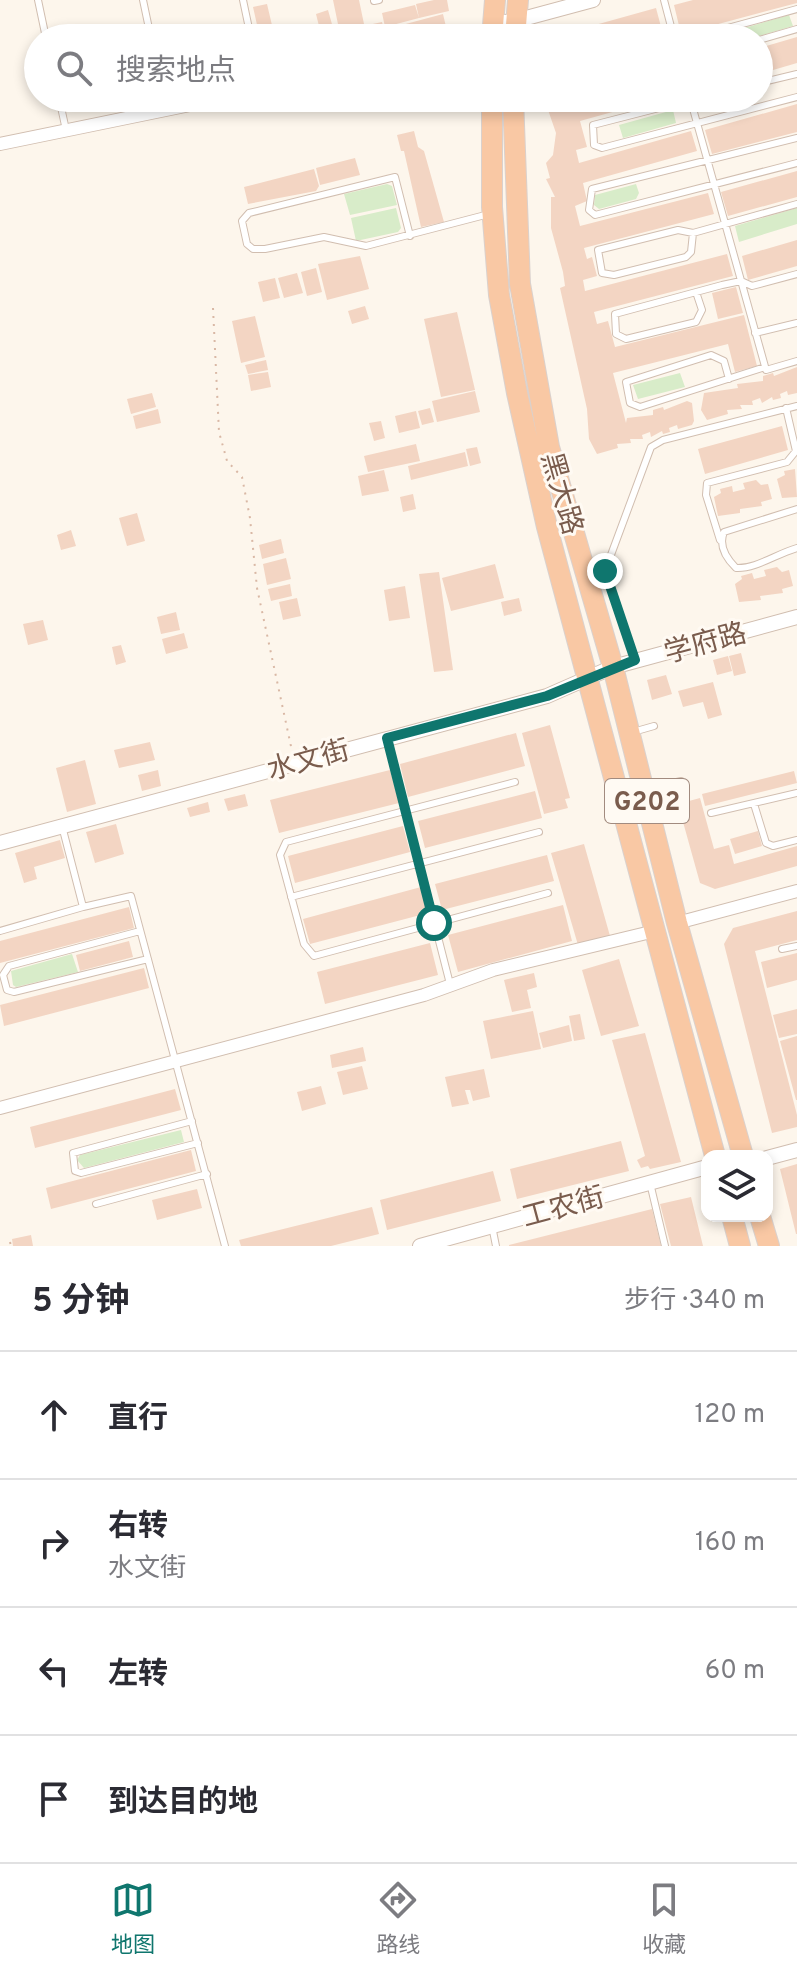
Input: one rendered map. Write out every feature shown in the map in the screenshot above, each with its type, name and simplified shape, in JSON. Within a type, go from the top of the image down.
[{"type":"highway","points":[[493,24],[495,0]]},
{"type":"highway","points":[[516,24],[518,0]]},
{"type":"highway","name":"黑大路","points":[[492,112],[493,213],[499,295],[517,393],[547,527],[713,1150]]},
{"type":"highway","name":"黑大路","points":[[514,112],[520,284],[549,447],[613,667],[677,923],[741,1150]]},
{"type":"highway","points":[[734,1222],[740,1246]]},
{"type":"highway","points":[[762,1222],[769,1246]]},
{"type":"street","points":[[531,24],[593,0]]},
{"type":"street","points":[[0,144],[134,112]]},
{"type":"street","name":"学府路","points":[[613,667],[797,617]]},
{"type":"street","name":"水文街","points":[[0,843],[547,696],[613,667]]},
{"type":"street","points":[[677,923],[797,891]]},
{"type":"street","points":[[0,1108],[424,995],[493,970],[655,931]]},
{"type":"street","points":[[773,1156],[797,1150]]},
{"type":"street","name":"工农街","points":[[420,1246],[701,1169]]},
{"type":"lane","points":[[38,0],[43,24]]},
{"type":"lane","points":[[143,0],[148,24]]},
{"type":"lane","points":[[243,0],[248,24]]},
{"type":"lane","points":[[664,0],[670,24]]},
{"type":"lane","points":[[742,24],[797,9]]},
{"type":"lane","points":[[773,36],[797,29]]},
{"type":"lane","points":[[773,80],[797,74]]},
{"type":"lane","points":[[773,103],[797,97]]},
{"type":"lane","points":[[62,112],[66,130]]},
{"type":"lane","points":[[643,112],[593,125],[594,145],[602,148],[736,112]]},
{"type":"lane","points":[[695,112],[766,370],[797,361]]},
{"type":"lane","points":[[797,138],[592,189],[589,210],[595,215],[797,163]]},
{"type":"lane","points":[[410,236],[395,177],[249,213],[242,221],[242,235],[253,249],[324,237],[366,246],[410,236],[493,213]]},
{"type":"lane","points":[[693,233],[691,252],[686,257],[614,275],[602,273],[598,250],[678,230],[693,233],[797,204]]},
{"type":"lane","points":[[696,292],[702,310],[696,322],[626,339],[616,334],[615,314],[696,292],[741,281],[752,286],[797,274]]},
{"type":"lane","points":[[755,333],[797,323]]},
{"type":"lane","points":[[729,379],[724,361],[711,355],[626,382],[630,403],[640,407],[729,379],[765,367]]},
{"type":"lane","points":[[635,660],[605,571],[651,447],[663,440],[797,406]]},
{"type":"lane","points":[[786,408],[796,451],[787,462],[707,483],[706,495],[726,559],[736,568],[751,569],[776,554],[797,548]]},
{"type":"lane","points":[[720,540],[724,532],[797,509]]},
{"type":"lane","points":[[629,733],[654,726]]},
{"type":"lane","points":[[387,738],[450,984]]},
{"type":"lane","points":[[644,790],[681,781]]},
{"type":"lane","points":[[515,782],[286,842],[280,855],[304,944],[314,956],[548,893]]},
{"type":"lane","points":[[711,813],[797,793]]},
{"type":"lane","points":[[754,804],[766,843],[773,846],[797,840]]},
{"type":"lane","points":[[62,826],[83,907]]},
{"type":"lane","points":[[291,897],[539,832]]},
{"type":"lane","points":[[0,931],[131,896],[225,1246]]},
{"type":"lane","points":[[140,931],[9,966],[3,975],[7,990],[14,992],[148,959]]},
{"type":"lane","points":[[782,949],[797,946]]},
{"type":"lane","points":[[192,1121],[73,1153],[75,1171],[81,1173],[198,1143]]},
{"type":"lane","points":[[96,1204],[207,1174]]},
{"type":"lane","points":[[650,1183],[665,1246]]},
{"type":"lane","points":[[492,1226],[496,1246]]},
{"type":"path","points":[[213,308],[219,432],[227,461],[242,477],[257,588],[295,763]]},
{"type":"green space","points":[[789,15],[793,26],[773,32],[773,24],[758,24]]},
{"type":"green space","points":[[666,112],[673,112],[676,123],[623,138],[619,125]]},
{"type":"green space","points":[[387,184],[392,186],[397,205],[350,215],[344,194]]},
{"type":"green space","points":[[636,184],[639,193],[636,199],[599,209],[594,205],[595,195]]},
{"type":"green space","points":[[396,208],[401,228],[398,232],[356,241],[351,218]]},
{"type":"green space","points":[[797,208],[797,224],[739,242],[735,226]]},
{"type":"green space","points":[[680,373],[685,387],[638,399],[633,385]]},
{"type":"green space","points":[[72,954],[78,972],[16,987],[13,985],[11,971]]},
{"type":"green space","points":[[181,1130],[184,1142],[84,1168],[77,1160],[80,1155]]},
{"type":"building","points":[[333,0],[359,0],[364,24],[338,24]]},
{"type":"building","points":[[447,0],[449,11],[419,18],[416,4]]},
{"type":"building","points":[[693,0],[797,0],[797,3],[718,24],[679,24],[674,5]]},
{"type":"building","points":[[267,4],[272,24],[257,24],[253,7]]},
{"type":"building","points":[[415,5],[419,18],[384,24],[382,13]]},
{"type":"building","points":[[656,8],[660,24],[599,24]]},
{"type":"building","points":[[328,10],[332,24],[318,24],[316,14]]},
{"type":"building","points":[[443,14],[445,24],[406,24]]},
{"type":"building","points":[[797,37],[797,63],[773,70],[773,44]]},
{"type":"building","points":[[797,104],[797,132],[712,154],[705,130]]},
{"type":"building","points":[[549,112],[612,112],[580,121],[587,147],[576,150],[579,163],[691,131],[697,151],[583,183],[587,201],[575,206],[580,226],[708,193],[714,214],[584,248],[587,259],[592,257],[597,276],[583,280],[585,291],[727,254],[733,276],[594,312],[597,324],[608,321],[615,347],[744,315],[757,366],[735,372],[728,344],[613,373],[626,423],[627,418],[653,415],[653,410],[663,407],[664,410],[687,401],[692,403],[694,421],[692,425],[678,429],[677,425],[669,428],[670,432],[663,434],[662,431],[651,437],[650,432],[642,435],[643,439],[630,439],[631,443],[617,444],[618,448],[597,454],[589,439],[587,409],[560,288],[565,286],[563,272],[551,228],[551,197],[555,197],[546,179],[550,178],[546,163],[553,155],[556,133]]},
{"type":"building","points":[[414,131],[418,147],[424,151],[444,222],[421,227],[404,151],[401,151],[397,135]]},
{"type":"building","points":[[355,158],[360,175],[320,185],[316,168]]},
{"type":"building","points":[[314,169],[319,186],[316,191],[248,204],[244,187]]},
{"type":"building","points":[[797,171],[797,197],[728,216],[721,192]]},
{"type":"building","points":[[797,240],[797,266],[748,280],[742,256]]},
{"type":"building","points":[[360,256],[369,289],[327,300],[318,264]]},
{"type":"building","points":[[316,268],[322,292],[307,296],[301,272]]},
{"type":"building","points":[[297,273],[303,293],[284,298],[278,278]]},
{"type":"building","points":[[275,278],[280,298],[263,302],[258,282]]},
{"type":"building","points":[[736,287],[743,313],[718,319],[712,293]]},
{"type":"building","points":[[365,306],[369,319],[352,324],[348,311]]},
{"type":"building","points":[[457,312],[475,390],[441,397],[424,319]]},
{"type":"building","points":[[255,316],[265,357],[241,363],[232,321]]},
{"type":"building","points":[[266,360],[268,370],[248,374],[245,365]]},
{"type":"building","points":[[797,367],[797,393],[788,395],[787,391],[780,394],[781,398],[773,400],[772,397],[762,403],[760,398],[752,401],[753,405],[740,405],[742,409],[727,410],[728,414],[707,420],[701,410],[704,393],[738,388],[737,384],[763,381],[763,376],[773,373],[774,376]]},
{"type":"building","points":[[268,372],[271,387],[251,391],[248,375]]},
{"type":"building","points":[[475,391],[480,412],[437,422],[432,401]]},
{"type":"building","points":[[152,393],[156,407],[131,414],[127,399]]},
{"type":"building","points":[[430,408],[434,422],[422,425],[418,411]]},
{"type":"building","points":[[158,409],[161,423],[136,429],[133,416]]},
{"type":"building","points":[[416,411],[420,428],[399,433],[395,416]]},
{"type":"building","points":[[381,421],[385,438],[374,441],[369,423]]},
{"type":"building","points":[[782,426],[788,450],[705,474],[698,449]]},
{"type":"building","points":[[416,444],[420,461],[368,472],[364,456]]},
{"type":"building","points":[[477,447],[481,463],[470,466],[466,449]]},
{"type":"building","points":[[465,452],[468,466],[411,480],[408,466]]},
{"type":"building","points":[[795,469],[797,497],[782,498],[777,479],[785,475],[784,471]]},
{"type":"building","points":[[384,470],[389,491],[362,496],[358,476]]},
{"type":"building","points":[[756,480],[761,485],[768,484],[772,499],[761,502],[762,506],[740,509],[740,513],[718,516],[714,497],[721,493],[720,489],[732,486],[733,492],[745,489],[743,483]]},
{"type":"building","points":[[413,494],[416,509],[403,512],[400,497]]},
{"type":"building","points":[[137,513],[145,541],[127,546],[119,518]]},
{"type":"building","points":[[71,530],[76,546],[61,550],[57,535]]},
{"type":"building","points":[[281,539],[284,553],[262,559],[259,545]]},
{"type":"building","points":[[286,558],[291,579],[267,585],[263,564]]},
{"type":"building","points":[[495,564],[504,598],[451,611],[442,578]]},
{"type":"building","points":[[777,567],[782,572],[789,570],[793,586],[782,589],[783,593],[760,596],[761,600],[739,602],[735,584],[742,579],[741,576],[752,573],[754,579],[766,576],[764,570]]},
{"type":"building","points":[[439,572],[453,670],[434,672],[419,574]]},
{"type":"building","points":[[290,584],[292,596],[271,601],[268,589]]},
{"type":"building","points":[[405,586],[410,618],[389,621],[384,590]]},
{"type":"building","points":[[297,598],[301,616],[283,620],[279,602]]},
{"type":"building","points":[[519,598],[522,611],[504,616],[501,602]]},
{"type":"building","points":[[176,612],[180,630],[161,634],[157,617]]},
{"type":"building","points":[[43,620],[48,640],[28,645],[23,624]]},
{"type":"building","points":[[184,633],[188,648],[166,654],[162,639]]},
{"type":"building","points":[[121,645],[126,662],[116,665],[112,647]]},
{"type":"building","points":[[741,653],[746,673],[734,676],[729,656]]},
{"type":"building","points":[[728,656],[732,671],[717,675],[713,660]]},
{"type":"building","points":[[666,675],[672,694],[652,700],[647,680]]},
{"type":"building","points":[[713,682],[722,715],[708,719],[703,702],[683,707],[678,691]]},
{"type":"building","points":[[550,725],[570,798],[565,799],[568,808],[544,814],[522,733]]},
{"type":"building","points":[[516,733],[525,766],[408,797],[400,764]]},
{"type":"building","points":[[150,742],[155,760],[119,768],[114,750]]},
{"type":"building","points":[[85,760],[96,804],[67,812],[56,768]]},
{"type":"building","points":[[158,770],[161,786],[142,791],[138,775]]},
{"type":"building","points":[[390,770],[399,803],[279,833],[270,800]]},
{"type":"building","points":[[794,771],[797,783],[705,806],[702,794]]},
{"type":"building","points":[[535,791],[542,818],[425,848],[418,821]]},
{"type":"building","points":[[245,794],[248,806],[228,811],[224,799]]},
{"type":"building","points":[[700,798],[714,849],[729,845],[734,864],[797,846],[797,866],[715,889],[700,883],[678,804]]},
{"type":"building","points":[[208,802],[210,812],[190,817],[187,808]]},
{"type":"building","points":[[116,824],[124,854],[95,863],[86,832]]},
{"type":"building","points":[[403,826],[410,852],[295,883],[288,856]]},
{"type":"building","points":[[758,831],[762,846],[735,854],[730,839]]},
{"type":"building","points":[[60,840],[65,858],[34,867],[37,879],[24,883],[15,853]]},
{"type":"building","points":[[584,844],[610,936],[578,945],[551,853]]},
{"type":"building","points":[[547,855],[554,881],[442,910],[435,884]]},
{"type":"building","points":[[421,887],[428,913],[310,944],[303,919]]},
{"type":"building","points":[[563,905],[572,941],[458,972],[448,935]]},
{"type":"building","points":[[129,907],[134,928],[0,963],[0,941]]},
{"type":"building","points":[[797,911],[797,940],[755,951],[797,1115],[797,1127],[772,1133],[724,944],[733,928]]},
{"type":"building","points":[[129,941],[133,957],[80,971],[76,955]]},
{"type":"building","points":[[430,943],[438,975],[325,1004],[317,972]]},
{"type":"building","points":[[797,953],[797,980],[767,988],[761,962]]},
{"type":"building","points":[[619,959],[639,1026],[601,1036],[582,970]]},
{"type":"building","points":[[144,968],[149,988],[4,1026],[0,1005]]},
{"type":"building","points":[[534,973],[537,987],[527,990],[531,1008],[512,1012],[504,980]]},
{"type":"building","points":[[797,1009],[797,1034],[779,1038],[773,1015]]},
{"type":"building","points":[[533,1011],[541,1049],[491,1059],[483,1021]]},
{"type":"building","points":[[580,1014],[585,1039],[574,1041],[569,1016]]},
{"type":"building","points":[[569,1025],[572,1041],[543,1048],[539,1033]]},
{"type":"building","points":[[645,1033],[681,1162],[650,1169],[648,1166],[641,1168],[637,1160],[645,1156],[612,1040]]},
{"type":"building","points":[[797,1036],[797,1100],[796,1100],[780,1041]]},
{"type":"building","points":[[363,1047],[366,1061],[332,1068],[330,1055]]},
{"type":"building","points":[[362,1066],[368,1089],[343,1095],[337,1072]]},
{"type":"building","points":[[484,1069],[490,1097],[473,1101],[470,1090],[465,1090],[469,1104],[452,1107],[445,1077]]},
{"type":"building","points":[[321,1086],[326,1104],[302,1111],[297,1092]]},
{"type":"building","points":[[175,1089],[181,1110],[35,1148],[30,1127]]},
{"type":"building","points":[[621,1141],[629,1171],[517,1199],[510,1169]]},
{"type":"building","points":[[191,1150],[196,1171],[51,1209],[46,1188]]},
{"type":"building","points":[[797,1164],[797,1234],[796,1234],[780,1169]]},
{"type":"building","points":[[493,1171],[501,1201],[387,1230],[380,1200]]},
{"type":"building","points":[[197,1189],[202,1208],[157,1220],[152,1200]]},
{"type":"building","points":[[691,1197],[703,1246],[671,1246],[660,1204]]},
{"type":"building","points":[[372,1207],[379,1234],[331,1246],[241,1246],[239,1240]]},
{"type":"building","points":[[652,1209],[661,1246],[509,1246],[509,1245]]},
{"type":"building","points":[[31,1235],[33,1246],[13,1246],[12,1239]]},
{"type":"route","points":[[434,923],[387,738],[547,696],[635,660],[606,584],[605,571]]}]
